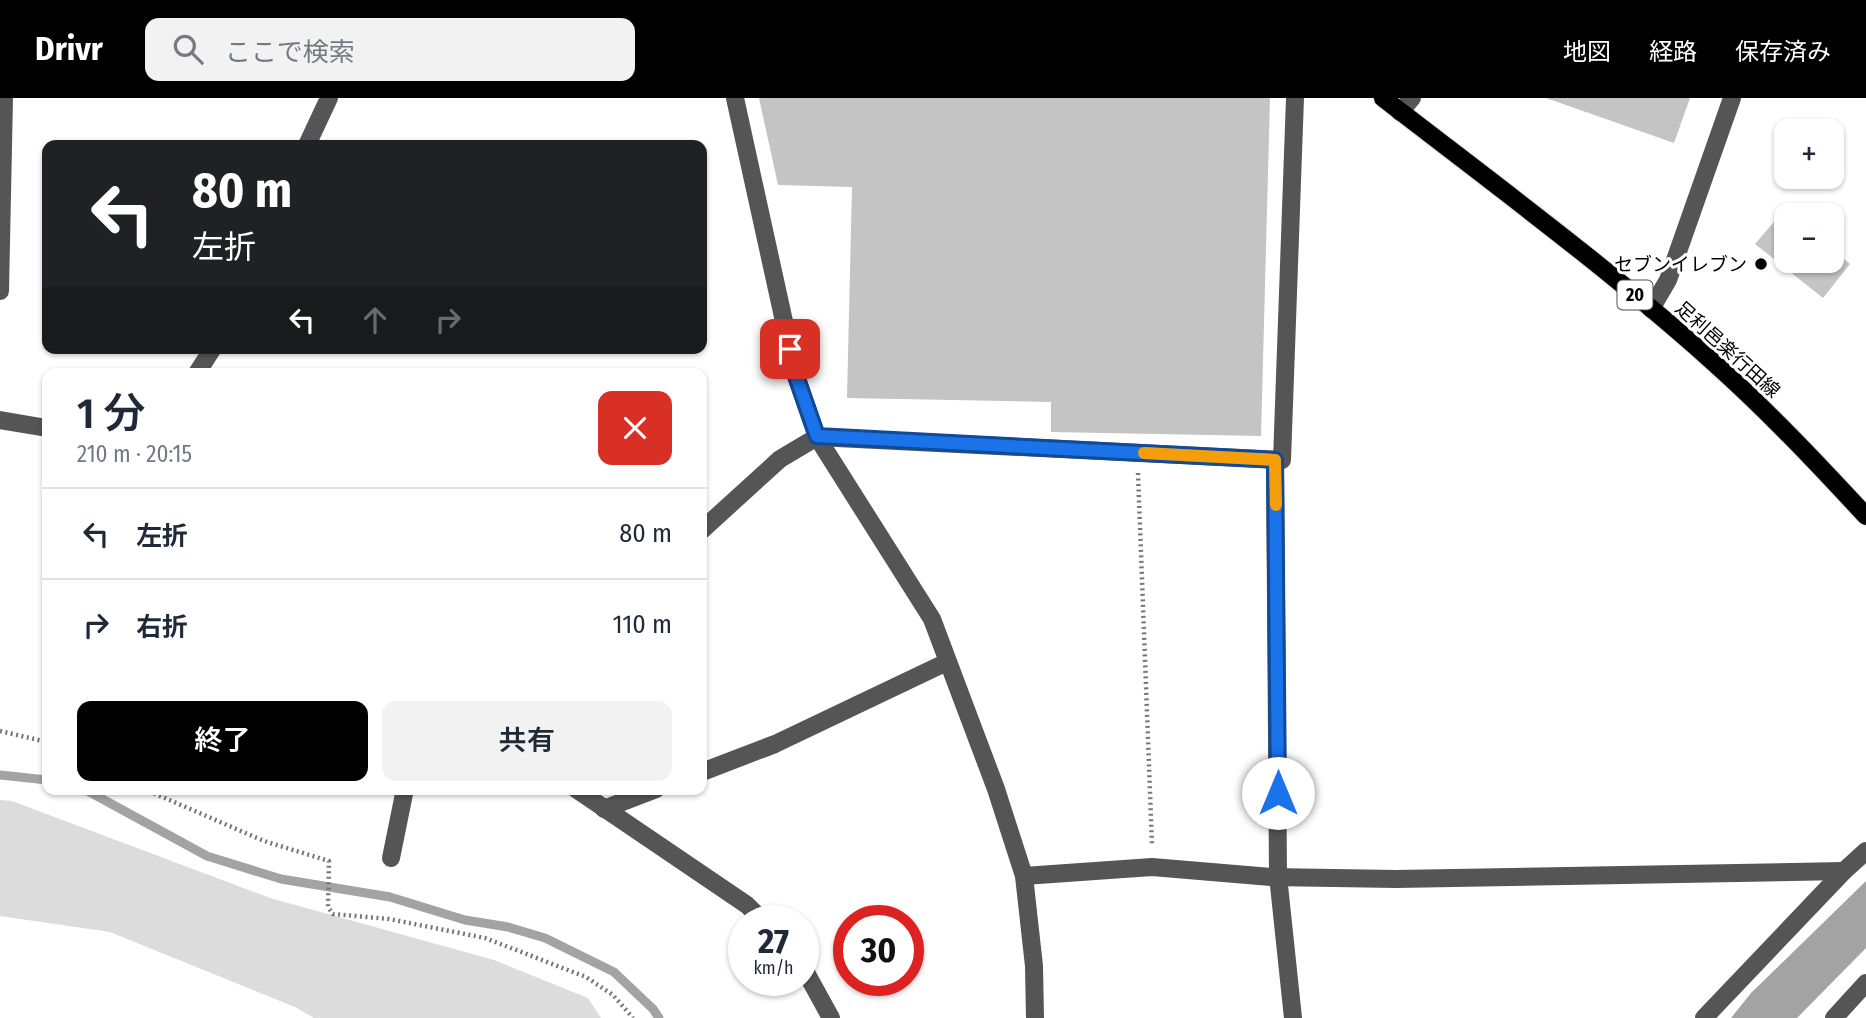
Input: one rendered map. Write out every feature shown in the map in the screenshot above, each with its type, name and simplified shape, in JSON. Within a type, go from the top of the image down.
[{"type":"main road","name":"足利邑楽行田線","points":[[1383,98],[1406,105],[1501,187],[1651,309],[1760,405],[1866,516]]},
{"type":"street","points":[[0,292],[4,98]]},
{"type":"street","points":[[309,140],[329,98]]},
{"type":"street","points":[[734,98],[796,376],[817,436],[932,619],[988,767],[1024,876],[1034,965],[1035,1018]]},
{"type":"street","points":[[707,525],[780,459],[817,436],[1282,460],[1295,98]]},
{"type":"street","points":[[1651,309],[1668,280],[1732,98]]},
{"type":"street","points":[[0,420],[42,427]]},
{"type":"street","points":[[1275,460],[1278,876],[1293,1018]]},
{"type":"street","points":[[707,770],[775,744],[947,662]]},
{"type":"street","points":[[391,858],[404,795]]},
{"type":"street","points":[[584,795],[747,905]]},
{"type":"street","points":[[604,809],[640,795]]},
{"type":"street","points":[[1704,1018],[1866,851]]},
{"type":"street","points":[[1024,876],[1153,867],[1278,876],[1395,879],[1844,871]]},
{"type":"street","points":[[1834,1018],[1866,983]]},
{"type":"street","points":[[819,996],[831,1018]]},
{"type":"path","points":[[1137,453],[1153,867]]},
{"type":"path","points":[[0,731],[42,742]]},
{"type":"path","points":[[158,795],[264,841],[329,861],[328,907],[332,914],[389,919],[485,938],[586,977],[613,995],[634,1018]]},
{"type":"shaded area","points":[[0,800],[12,801],[270,898],[494,960],[588,998],[601,1018],[314,1018],[295,1007],[110,932],[0,916]]},
{"type":"shaded area","points":[[1866,881],[1866,948],[1797,1018],[1731,1018],[1751,993]]},
{"type":"building","points":[[759,98],[1270,98],[1261,436],[1051,432],[1051,402],[847,398],[852,187],[778,185]]},
{"type":"building","points":[[1546,98],[1690,98],[1674,143]]},
{"type":"building","points":[[1774,222],[1774,259],[1755,244]]},
{"type":"building","points":[[1844,259],[1850,264],[1844,272]]},
{"type":"building","points":[[1792,273],[1843,273],[1823,298]]},
{"type":"waterway","points":[[0,775],[42,779]]},
{"type":"waterway","points":[[95,795],[207,856],[281,879],[390,897],[465,920],[508,927],[545,938],[614,972],[659,1018]]},
{"type":"slow traffic","points":[[1144,453],[1275,460],[1276,505]]},
{"type":"place","name":"セブンイレブン","points":[[1761,264]]},
{"type":"route","points":[[790,349],[796,376],[817,436],[1275,460],[1278,793]]}]
